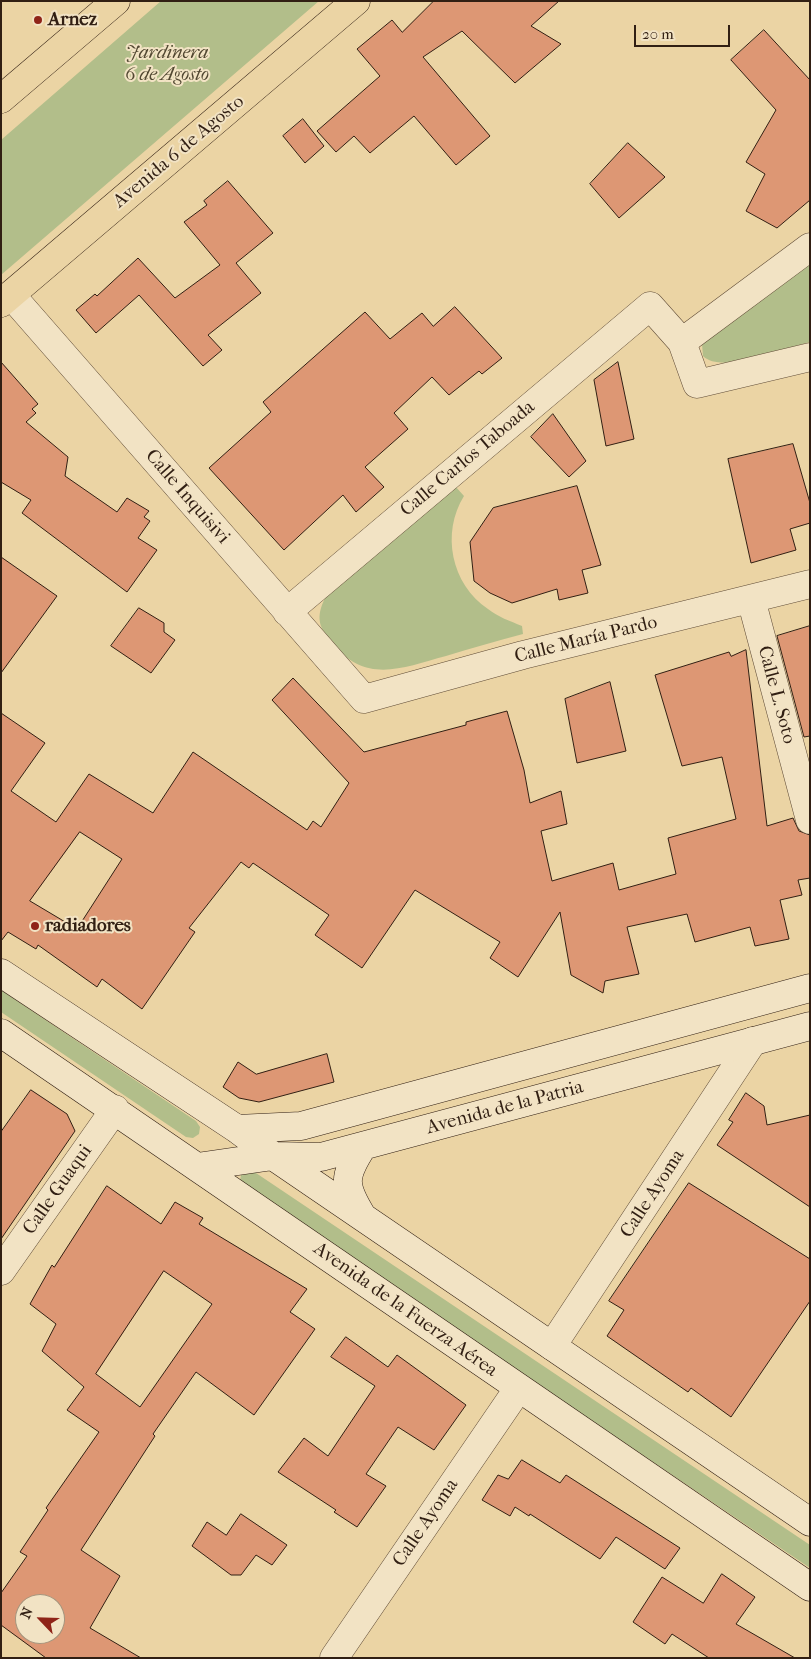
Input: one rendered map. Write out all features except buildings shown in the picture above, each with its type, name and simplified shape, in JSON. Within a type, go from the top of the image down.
[{"type":"main road","points":[[2,98],[116,1]]},
{"type":"main road","name":"Avenida 6 de Agosto","points":[[6,299],[356,1]]},
{"type":"main road","points":[[810,247],[682,342],[697,384],[810,357]]},
{"type":"main road","name":"Calle Inquisivi","points":[[6,299],[364,699]]},
{"type":"main road","name":"Calle Carlos Taboada","points":[[287,612],[650,306],[682,342]]},
{"type":"main road","name":"Calle María Pardo","points":[[364,699],[523,655],[810,584]]},
{"type":"main road","name":"Calle L. Soto","points":[[751,599],[810,820]]},
{"type":"main road","points":[[1,973],[237,1129],[363,1218],[810,1522]]},
{"type":"main road","name":"Avenida de la Patria","points":[[237,1129],[301,1126],[810,988]]},
{"type":"main road","name":"Avenida de la Patria","points":[[197,1167],[273,1156],[321,1157],[810,1026]]},
{"type":"main road","name":"Avenida de la Fuerza Aérea","points":[[1,1033],[115,1109],[518,1389],[810,1587]]},
{"type":"main road","name":"Calle Ayoma","points":[[552,1346],[754,1041]]},
{"type":"main road","name":"Calle Guaqui","points":[[1,1271],[115,1109]]},
{"type":"main road","points":[[363,1146],[350,1166],[346,1180],[350,1197],[363,1218]]},
{"type":"main road","name":"Calle Ayoma","points":[[334,1658],[518,1389]]},
{"type":"green space","name":"Jardinera 6 de Agosto","points":[[161,1],[319,1],[1,275],[1,140]]},
{"type":"green space","points":[[810,261],[810,342],[739,362],[724,363],[712,361],[703,356],[702,344],[707,338]]},
{"type":"green space","points":[[455,486],[464,496],[457,510],[453,526],[452,541],[458,572],[465,586],[475,598],[504,619],[522,626],[523,634],[399,668],[385,670],[357,664],[344,655],[331,642],[323,630],[320,614],[327,594]]},
{"type":"green space","points":[[1,990],[196,1121],[200,1127],[199,1134],[193,1138],[186,1137],[1,1012]]},
{"type":"green space","points":[[253,1171],[810,1545],[810,1568],[244,1186],[240,1181],[241,1175]]},
{"type":"place","name":"Arnez","points":[[38,20]]},
{"type":"place","name":"radiadores","points":[[35,926]]}]
